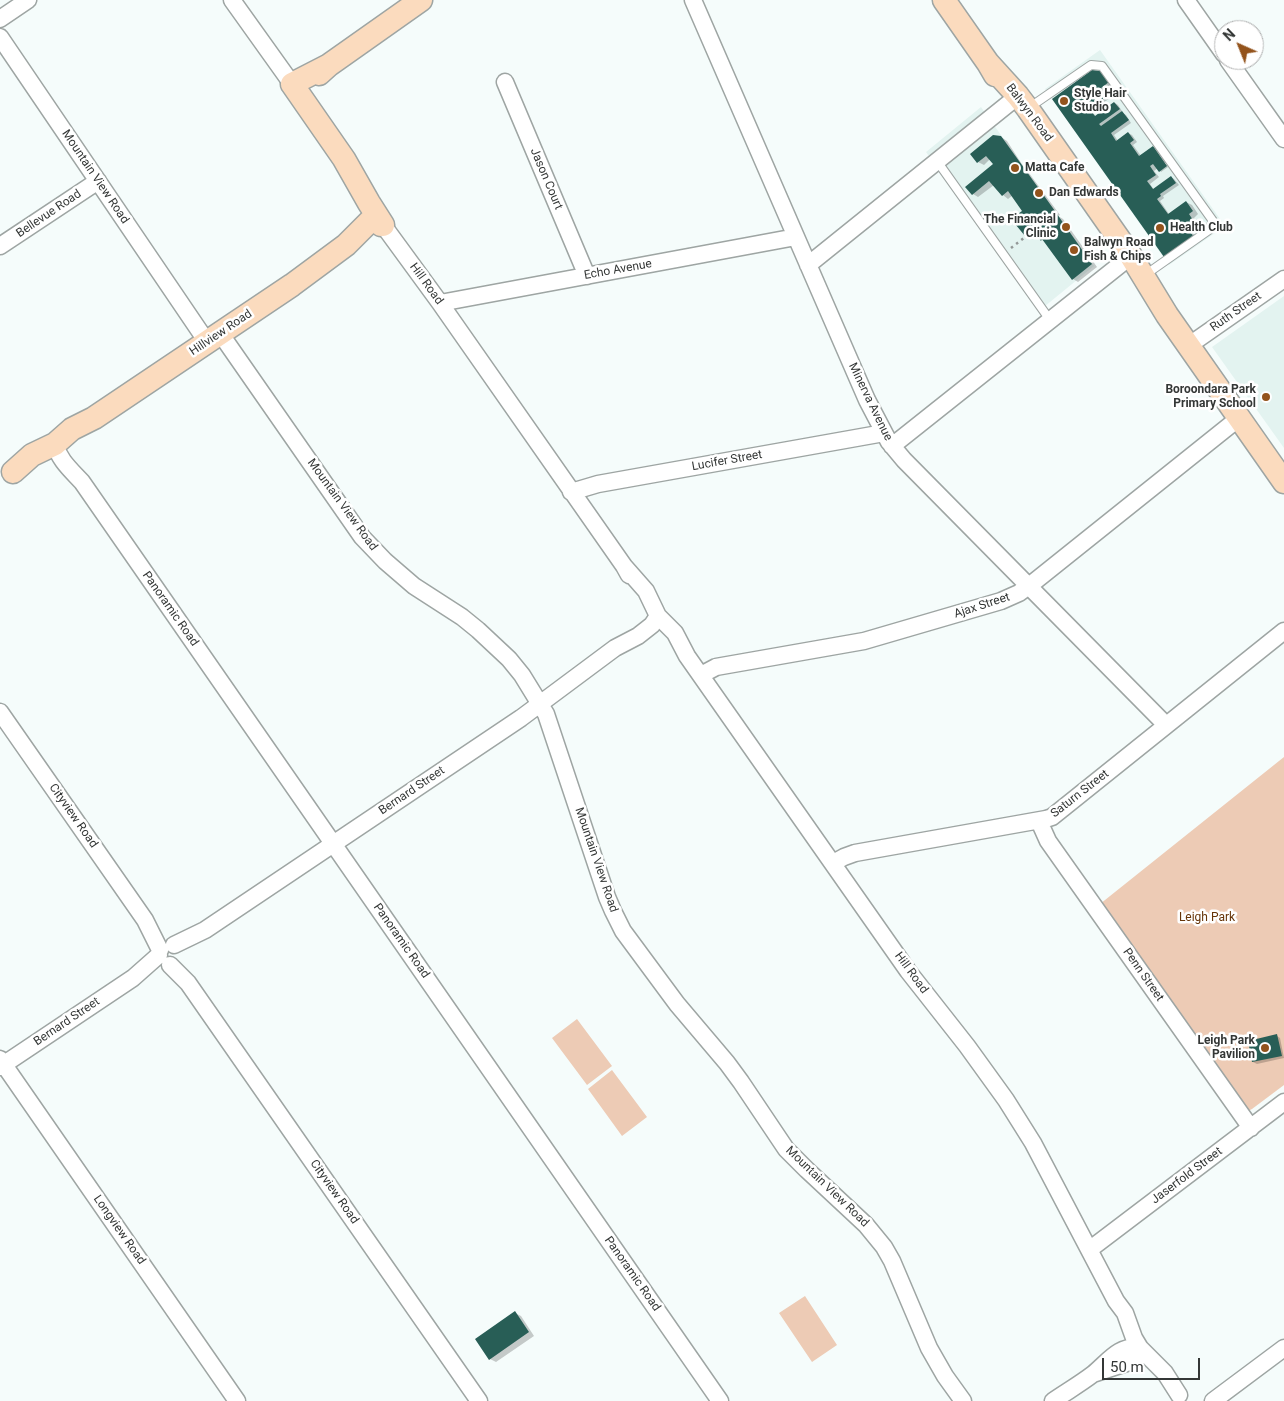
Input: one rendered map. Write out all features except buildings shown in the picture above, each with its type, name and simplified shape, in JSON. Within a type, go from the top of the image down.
[{"type":"street","points":[[0,19],[28,0]]},
{"type":"street","name":"Hill Road","points":[[232,0],[344,159],[380,220],[624,566],[646,591],[653,620],[675,633],[701,676],[908,971],[967,1046],[1006,1100],[1033,1143],[1116,1300],[1125,1313],[1134,1338],[1134,1352],[1165,1373],[1182,1398]]},
{"type":"street","points":[[295,88],[421,0]]},
{"type":"street","name":"Minerva Avenue","points":[[692,0],[867,400],[888,440],[904,460],[1166,725]]},
{"type":"street","name":"Balwyn Road","points":[[944,0],[1284,482]]},
{"type":"street","points":[[1186,0],[1214,40]]},
{"type":"street","name":"Mountain View Road","points":[[0,37],[98,181],[362,537],[371,548],[414,586],[462,616],[513,663],[522,675],[546,714],[607,897],[623,931],[676,1004],[731,1069],[786,1148],[877,1236],[892,1261],[929,1348],[962,1401]]},
{"type":"street","points":[[1235,70],[1284,139]]},
{"type":"street","name":"Jason Court","points":[[505,82],[587,276]]},
{"type":"street","points":[[808,265],[937,161],[1019,105]]},
{"type":"street","name":"Bellevue Road","points":[[0,246],[98,181]]},
{"type":"street","name":"Hillview Road","points":[[7,476],[32,454],[58,448],[72,429],[94,418],[214,338],[292,285],[380,220]]},
{"type":"street","name":"Echo Avenue","points":[[440,303],[796,237]]},
{"type":"street","name":"Lucifer Street","points":[[571,492],[598,484],[888,440],[1050,320],[1127,259]]},
{"type":"street","name":"Ruth Street","points":[[1188,346],[1284,279]]},
{"type":"street","name":"Ajax Street","points":[[701,676],[716,667],[864,641],[1014,596],[1028,587],[1239,418]]},
{"type":"street","name":"Panoramic Road","points":[[58,448],[720,1401]]},
{"type":"street","name":"Bernard Street","points":[[1,1063],[134,978],[541,704],[615,648],[627,634],[653,620]]},
{"type":"street","name":"Saturn Street","points":[[833,863],[856,853],[1052,817],[1284,631]]},
{"type":"street","name":"Cityview Road","points":[[0,712],[479,1401]]},
{"type":"street","name":"Penn Street","points":[[1039,820],[1048,841],[1250,1128]]},
{"type":"street","name":"Longview Road","points":[[1,1063],[237,1401]]},
{"type":"street","name":"Jaserfold Street","points":[[1089,1250],[1284,1102]]},
{"type":"street","points":[[1214,1401],[1284,1348]]},
{"type":"street","points":[[1053,1401],[1093,1374],[1134,1352]]},
{"type":"lane","points":[[1019,105],[1091,65],[1102,66],[1213,221],[1209,230],[1141,279]]},
{"type":"lane","points":[[937,161],[1050,320]]},
{"type":"path","points":[[1003,255],[1057,212]]},
{"type":"shaded area","points":[[1100,50],[1225,226],[1169,265],[1045,89]]},
{"type":"shaded area","points":[[981,107],[1094,266],[1039,311],[926,152]]},
{"type":"shaded area","name":"Boroondara Park Primary School","points":[[1284,296],[1284,448],[1212,347]]},
{"type":"green space","name":"Leigh Park","points":[[1284,757],[1284,1085],[1248,1111],[1100,904]]},
{"type":"green space","points":[[577,1019],[612,1066],[587,1085],[552,1038]]},
{"type":"green space","points":[[612,1070],[647,1117],[622,1136],[588,1089]]},
{"type":"green space","points":[[805,1296],[837,1345],[812,1362],[779,1313]]},
{"type":"place","name":"Style Hair Studio","points":[[1064,101]]},
{"type":"place","name":"Matta Cafe","points":[[1015,168]]},
{"type":"place","name":"Dan Edwards","points":[[1039,193]]},
{"type":"place","name":"The Financial Clinic","points":[[1066,227]]},
{"type":"place","name":"Health Club","points":[[1160,228]]},
{"type":"place","name":"Balwyn Road Fish & Chips","points":[[1074,250]]},
{"type":"place","name":"Boroondara Park Primary School","points":[[1266,397]]},
{"type":"place","name":"Leigh Park Pavilion","points":[[1265,1048]]}]
